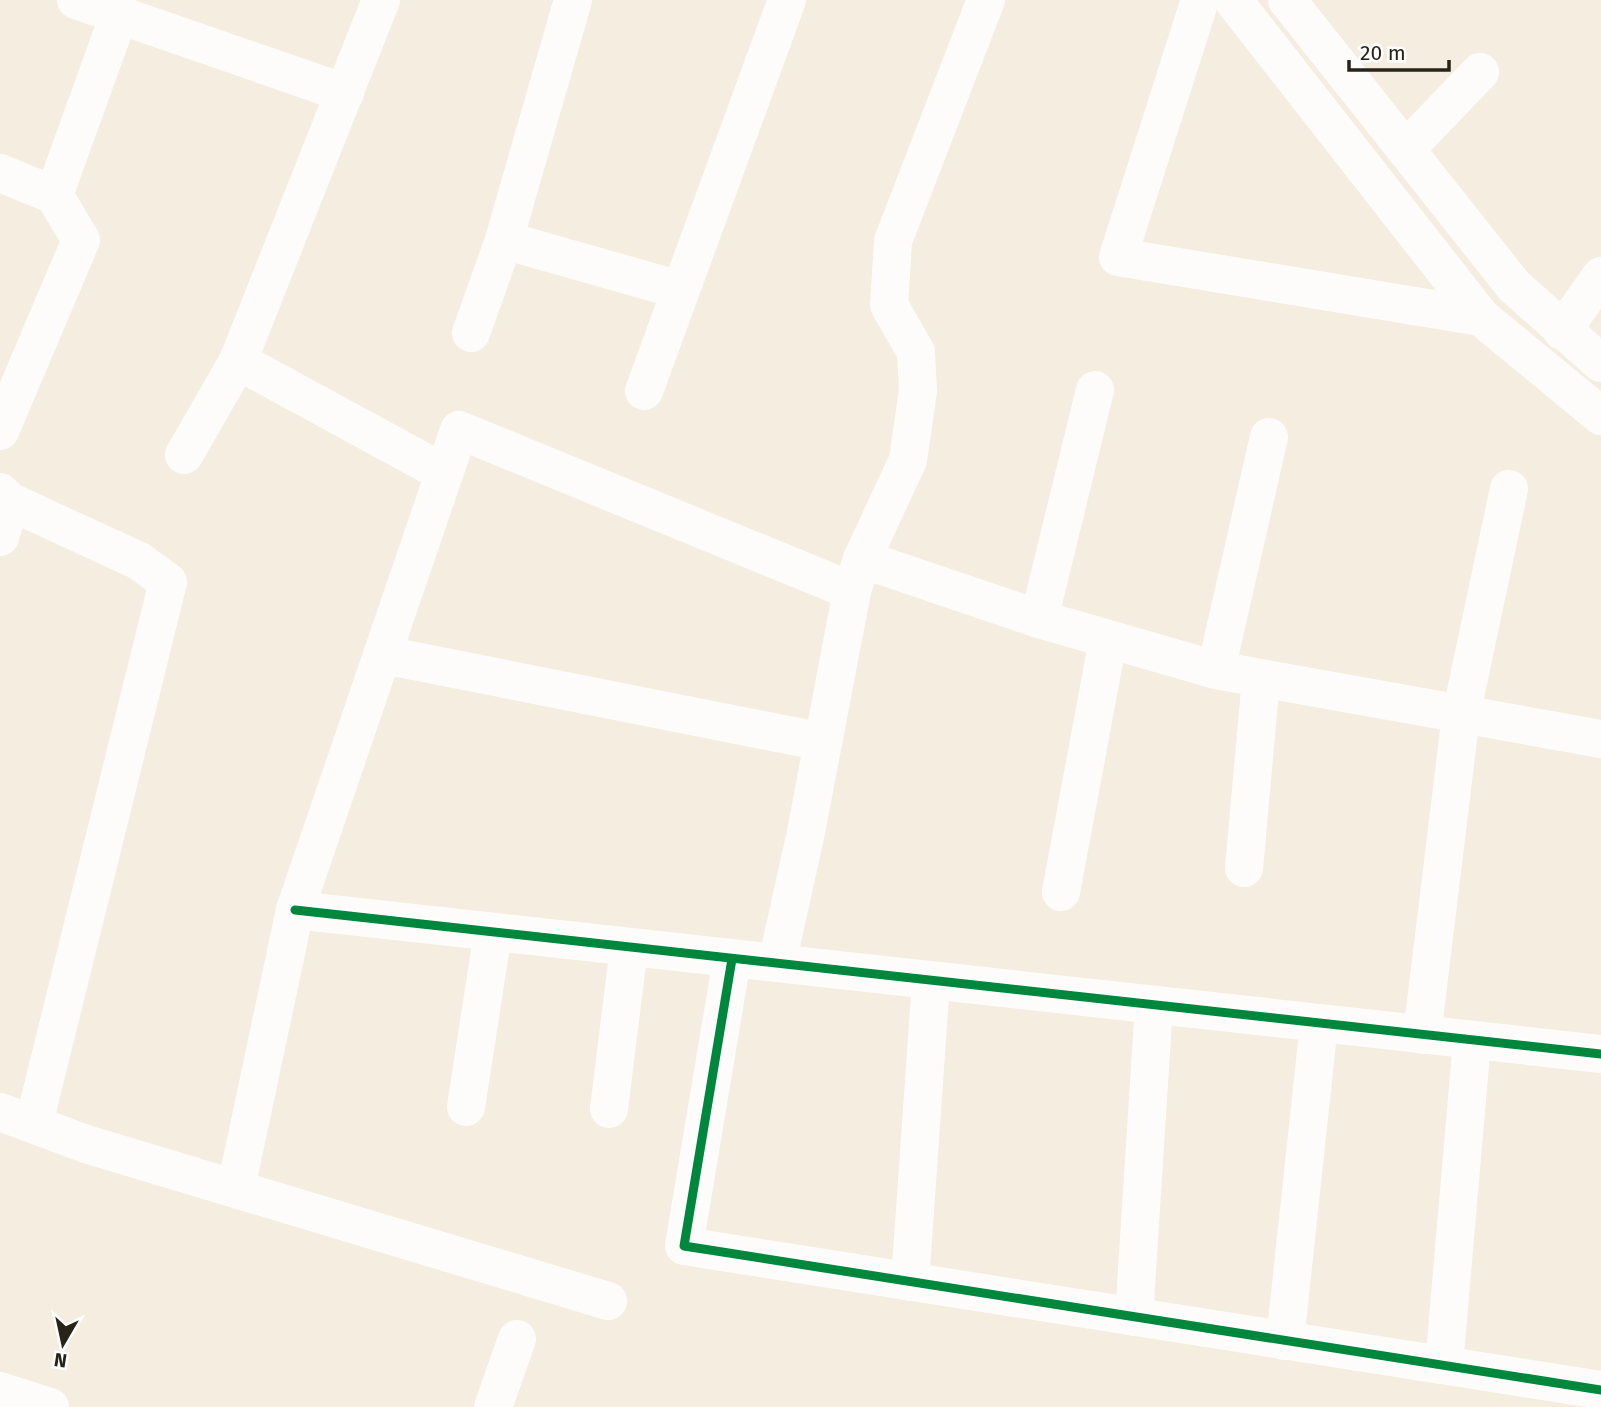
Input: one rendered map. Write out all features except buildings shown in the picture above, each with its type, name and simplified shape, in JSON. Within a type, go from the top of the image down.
[{"type":"street","points":[[76,0],[345,93]]},
{"type":"street","points":[[184,455],[238,361],[381,0]]},
{"type":"street","points":[[471,333],[504,240],[573,0]]},
{"type":"street","points":[[644,391],[787,0]]},
{"type":"street","points":[[777,963],[857,575],[908,460],[918,391],[916,352],[889,305],[894,242],[986,0]]},
{"type":"street","points":[[1200,0],[1118,257],[1481,317]]},
{"type":"street","points":[[1233,0],[1481,317],[1601,416]]},
{"type":"street","points":[[1287,0],[1514,286],[1601,363]]},
{"type":"street","points":[[54,195],[119,15]]},
{"type":"street","points":[[1406,149],[1480,72]]},
{"type":"street","points":[[0,173],[54,195],[81,240],[0,431]]},
{"type":"street","points":[[504,240],[680,290]]},
{"type":"street","points":[[1562,331],[1601,276]]},
{"type":"street","points":[[238,361],[444,472]]},
{"type":"street","points":[[1039,619],[1095,390]]},
{"type":"street","points":[[236,1188],[295,910],[459,430],[857,575],[1039,619],[1216,670],[1601,740]]},
{"type":"street","points":[[1216,670],[1269,438]]},
{"type":"street","points":[[1422,1035],[1461,715],[1509,489]]},
{"type":"street","points":[[4,510],[139,561],[168,582],[17,1118],[86,1144],[608,1301]]},
{"type":"street","points":[[1061,892],[1108,640]]},
{"type":"street","points":[[384,655],[823,742]]},
{"type":"street","points":[[1244,868],[1261,679]]},
{"type":"street","points":[[295,910],[1601,1054]]},
{"type":"street","points":[[466,1107],[493,932]]},
{"type":"street","points":[[609,1109],[629,947]]},
{"type":"street","points":[[732,958],[684,1247],[1601,1390]]},
{"type":"street","points":[[910,1282],[931,981]]},
{"type":"street","points":[[1133,1317],[1154,1005]]},
{"type":"street","points":[[1285,1340],[1319,1024]]},
{"type":"street","points":[[1444,1365],[1472,1041]]},
{"type":"street","points":[[494,1407],[517,1339]]},
{"type":"street","points":[[0,1391],[50,1407]]},
{"type":"cycle path","points":[[295,910],[1601,1054]]},
{"type":"cycle path","points":[[732,959],[684,1246],[1601,1390]]}]
